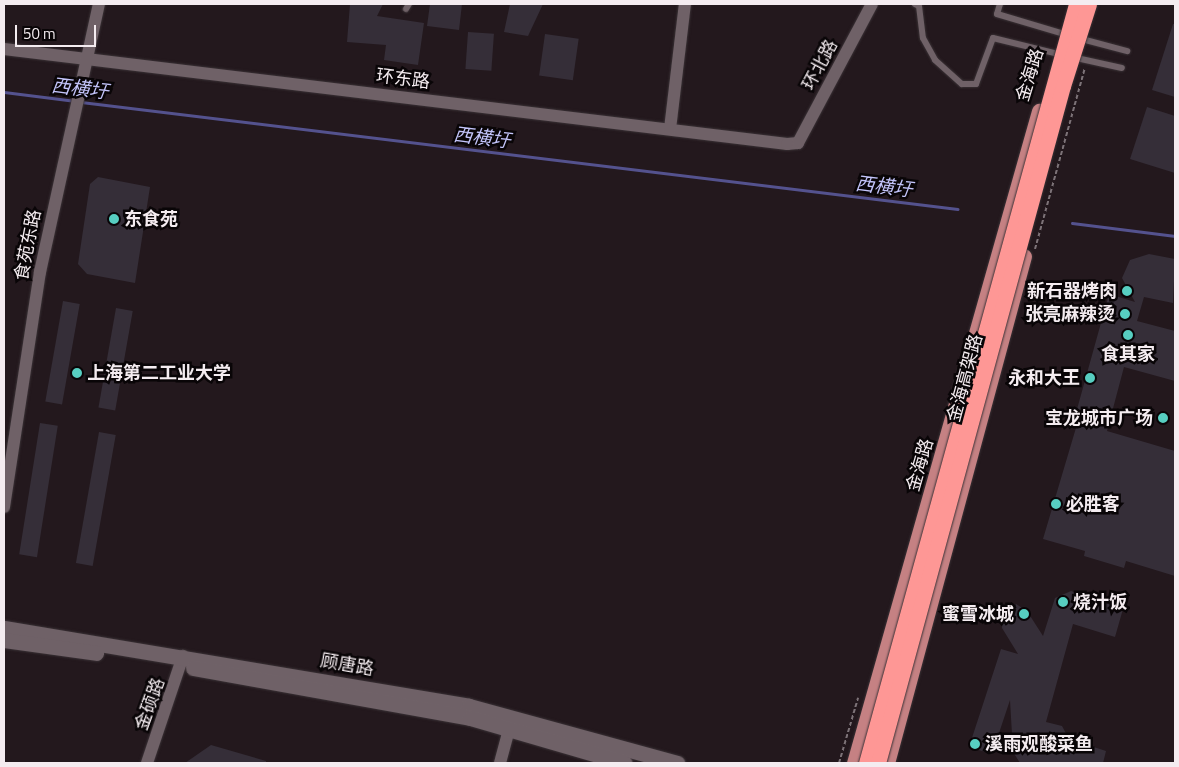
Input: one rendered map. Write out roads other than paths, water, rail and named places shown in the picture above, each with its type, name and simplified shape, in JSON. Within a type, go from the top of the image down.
[{"type":"highway","name":"金海高架路","points":[[866,763],[1076,4]]},
{"type":"highway","name":"金海高架路","points":[[878,763],[1061,96],[1089,4]]},
{"type":"main road","name":"金海路","points":[[854,763],[1071,4]]},
{"type":"main road","points":[[887,763],[1078,59],[1096,4]]},
{"type":"main road","name":"顾唐路","points":[[4,628],[182,661],[469,706],[511,723],[625,763]]},
{"type":"main road","name":"顾唐路","points":[[4,640],[182,661]]},
{"type":"main road","name":"顾唐路","points":[[511,723],[677,763]]},
{"type":"street","name":"食苑东路","points":[[4,507],[40,272],[80,80],[99,4]]},
{"type":"street","points":[[670,129],[685,4]]},
{"type":"street","name":"环北路","points":[[798,143],[872,4]]},
{"type":"street","name":"环东路","points":[[4,50],[798,143]]},
{"type":"street","name":"金硕路","points":[[147,763],[182,661]]},
{"type":"street","points":[[500,763],[511,723]]},
{"type":"lane","points":[[915,4],[919,6],[923,38],[935,60],[962,84],[976,84],[993,38],[1122,68]]},
{"type":"lane","points":[[1000,4],[997,14],[1127,51]]},
{"type":"waterway","name":"西横圩","points":[[4,92],[75,101]]},
{"type":"waterway","name":"西横圩","points":[[81,102],[957,209]]},
{"type":"waterway","points":[[1072,223],[1175,236]]},
{"type":"place","name":"东食苑","points":[[114,219]]},
{"type":"place","name":"新石器烤肉","points":[[1127,291]]},
{"type":"place","name":"张亮麻辣烫","points":[[1125,314]]},
{"type":"place","name":"食其家","points":[[1128,335]]},
{"type":"place","name":"上海第二工业大学","points":[[77,373]]},
{"type":"place","name":"永和大王","points":[[1090,378]]},
{"type":"place","name":"宝龙城市广场","points":[[1163,418]]},
{"type":"place","name":"必胜客","points":[[1056,504]]},
{"type":"place","name":"烧汁饭","points":[[1063,602]]},
{"type":"place","name":"蜜雪冰城","points":[[1024,614]]},
{"type":"place","name":"溪雨观酸菜鱼","points":[[975,744]]}]
